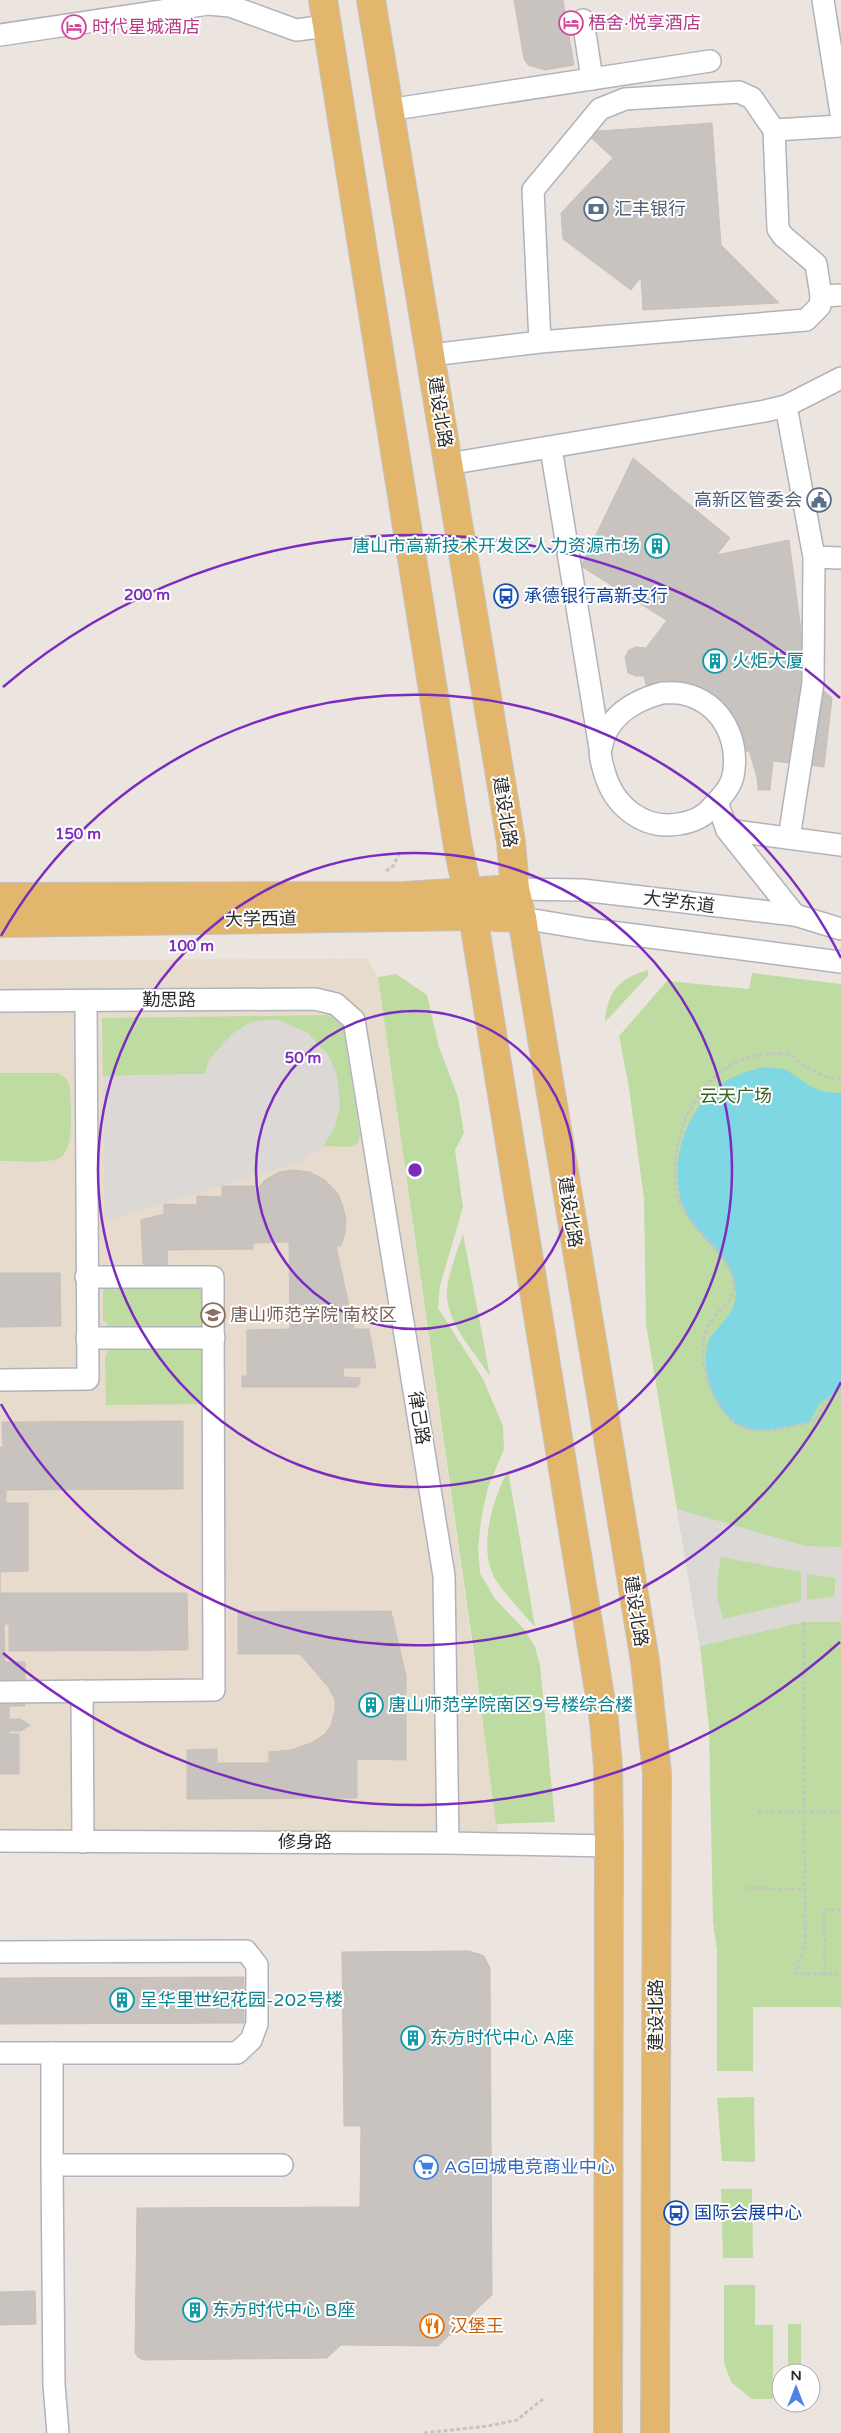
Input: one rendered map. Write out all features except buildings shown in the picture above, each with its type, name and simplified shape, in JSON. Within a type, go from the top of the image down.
[{"type":"main road","name":"建设北路","points":[[372,0],[388,110],[431,355],[510,842],[515,889],[522,918],[645,1661],[652,1717],[656,1773],[655,2433]]},
{"type":"main road","points":[[325,13],[456,837],[470,904],[598,1674],[608,1766],[608,2433]]},
{"type":"main road","name":"大学西道","points":[[0,923],[470,904],[515,889]]},
{"type":"main road","name":"大学西道","points":[[0,897],[394,896],[470,904],[522,918]]},
{"type":"street","points":[[823,0],[841,113]]},
{"type":"street","points":[[0,35],[185,4],[230,6],[296,30],[325,13]]},
{"type":"street","points":[[583,20],[592,79]]},
{"type":"street","points":[[388,110],[710,61]]},
{"type":"street","points":[[431,355],[540,342],[806,320],[831,296],[816,264],[783,236],[778,229],[774,130],[752,98],[739,92],[625,99],[600,109],[533,190],[540,342]]},
{"type":"street","points":[[774,130],[841,126]]},
{"type":"street","points":[[448,464],[551,448],[786,406],[841,378]]},
{"type":"street","points":[[786,406],[814,557],[813,683],[789,838]]},
{"type":"street","points":[[551,448],[600,749],[608,786],[619,802],[633,815],[651,823],[670,825],[690,822],[707,814],[717,802],[732,781],[736,759],[732,737],[722,718],[705,702],[684,694],[662,693],[640,699],[622,712],[613,722],[600,749]]},
{"type":"street","points":[[814,557],[841,558]]},
{"type":"street","points":[[717,802],[727,830],[795,915]]},
{"type":"street","points":[[727,830],[841,845]]},
{"type":"street","name":"大学东道","points":[[515,889],[582,890],[795,915],[841,929]]},
{"type":"street","points":[[522,918],[588,929],[841,962]]},
{"type":"street","name":"勤思路","points":[[0,1001],[315,999],[336,1004]]},
{"type":"street","points":[[0,1380],[88,1379],[86,1001]]},
{"type":"street","name":"律己路","points":[[336,1004],[354,1020],[444,1576],[448,1843]]},
{"type":"street","points":[[0,1692],[214,1690],[213,1277],[86,1277]]},
{"type":"street","points":[[87,1338],[214,1338]]},
{"type":"street","points":[[82,1691],[83,1842]]},
{"type":"street","name":"修身路","points":[[0,1842],[448,1843],[609,1846]]},
{"type":"street","points":[[0,1952],[246,1951],[257,1965],[257,2024],[251,2040],[237,2053],[0,2053]]},
{"type":"street","points":[[52,2053],[54,2386],[58,2433]]},
{"type":"street","points":[[52,2165],[282,2165]]},
{"type":"path","points":[[841,1080],[828,1079],[788,1054],[766,1054],[740,1062],[720,1072],[703,1087],[690,1107],[680,1134],[677,1166],[678,1192],[690,1222],[720,1253],[731,1272],[734,1284],[731,1298],[707,1328],[702,1358],[709,1390],[737,1425],[753,1430],[788,1429],[816,1420],[825,1402],[841,1388]]},
{"type":"path","points":[[804,1622],[806,1944],[796,1974],[841,1974]]},
{"type":"path","points":[[758,1812],[841,1812]]},
{"type":"path","points":[[745,1888],[805,1888]]},
{"type":"path","points":[[825,1974],[824,1910],[841,1910]]},
{"type":"path","points":[[424,2433],[488,2426],[517,2420],[543,2399]]},
{"type":"shaded area","name":"唐山师范学院 南校区","points":[[368,959],[378,977],[501,1853],[0,1853],[0,960]]},
{"type":"shaded area","points":[[278,1020],[308,1033],[328,1055],[337,1075],[340,1105],[335,1127],[323,1146],[300,1162],[105,1221],[103,1076],[205,1074],[209,1060],[232,1034],[250,1022]]},
{"type":"shaded area","points":[[677,1509],[806,1546],[841,1547],[841,1622],[804,1622],[700,1646]],"holes":[[[721,1557],[801,1572],[801,1601],[723,1619],[718,1601],[717,1579]],[[807,1574],[835,1578],[835,1596],[807,1600]]]},
{"type":"green space","points":[[648,970],[648,976],[605,1022],[608,1002],[616,988],[629,977]]},
{"type":"green space","name":"云天广场","points":[[752,973],[841,984],[841,2007],[753,2007],[753,2071],[717,2071],[717,1950],[713,1923],[709,1728],[700,1646],[646,1325],[644,1199],[629,1088],[619,1036],[667,981],[749,989]]},
{"type":"green space","points":[[396,974],[427,995],[439,1047],[458,1097],[464,1133],[455,1150],[463,1207],[440,1286],[438,1308],[483,1379],[503,1426],[504,1449],[488,1488],[481,1519],[478,1550],[480,1573],[495,1599],[524,1629],[535,1647],[540,1665],[555,1822],[496,1824],[474,1654],[378,977]]},
{"type":"green space","points":[[333,1015],[343,1025],[360,1136],[358,1143],[351,1147],[323,1146],[335,1127],[232,1034],[209,1060],[205,1074],[103,1076],[102,1018]]},
{"type":"green space","points":[[0,1073],[58,1073],[66,1078],[70,1087],[71,1130],[67,1150],[62,1157],[41,1161],[0,1161]]},
{"type":"green space","points":[[463,1234],[490,1376],[462,1336],[448,1302],[447,1290],[450,1276]]},
{"type":"green space","points":[[106,1285],[202,1285],[207,1289],[205,1328],[111,1328],[103,1320],[103,1290]]},
{"type":"green space","points":[[111,1346],[202,1347],[209,1404],[106,1405],[105,1357]]},
{"type":"green space","points":[[508,1470],[535,1627],[497,1582],[491,1569],[488,1555],[487,1541],[492,1510]]},
{"type":"green space","points":[[754,2097],[755,2162],[722,2161],[717,2098]]},
{"type":"green space","points":[[721,2189],[752,2189],[753,2258],[723,2258]]},
{"type":"green space","points":[[724,2285],[755,2285],[755,2325],[773,2325],[771,2399],[752,2399],[731,2382],[724,2363]]},
{"type":"green space","points":[[788,2324],[801,2324],[801,2363],[788,2363]]},
{"type":"water","points":[[765,1067],[785,1069],[810,1086],[825,1092],[841,1093],[841,1388],[819,1404],[810,1422],[779,1428],[754,1430],[736,1424],[726,1416],[718,1405],[708,1378],[706,1351],[711,1336],[727,1317],[735,1302],[734,1281],[726,1263],[688,1217],[681,1199],[678,1181],[678,1161],[682,1142],[689,1124],[699,1107],[711,1093],[735,1076]]},
{"type":"place","name":"梧舍·悦享酒店","points":[[571,23]]},
{"type":"place","name":"时代星城酒店","points":[[74,27]]},
{"type":"place","name":"汇丰银行","points":[[596,209]]},
{"type":"place","name":"高新区管委会","points":[[819,500]]},
{"type":"place","name":"唐山市高新技术开发区人力资源市场","points":[[657,546]]},
{"type":"place","name":"承德银行高新支行","points":[[506,596]]},
{"type":"place","name":"火炬大厦","points":[[715,661]]},
{"type":"place","name":"唐山师范学院 南校区","points":[[213,1315]]},
{"type":"place","name":"唐山师范学院南区9号楼综合楼","points":[[371,1705]]},
{"type":"place","name":"呈华里世纪花园-202号楼","points":[[122,2000]]},
{"type":"place","name":"东方时代中心 A座","points":[[413,2038]]},
{"type":"place","name":"AG回城电竞商业中心","points":[[426,2167]]},
{"type":"place","name":"国际会展中心","points":[[676,2213]]},
{"type":"place","name":"东方时代中心 B座","points":[[195,2310]]},
{"type":"place","name":"汉堡王","points":[[432,2326]]}]
